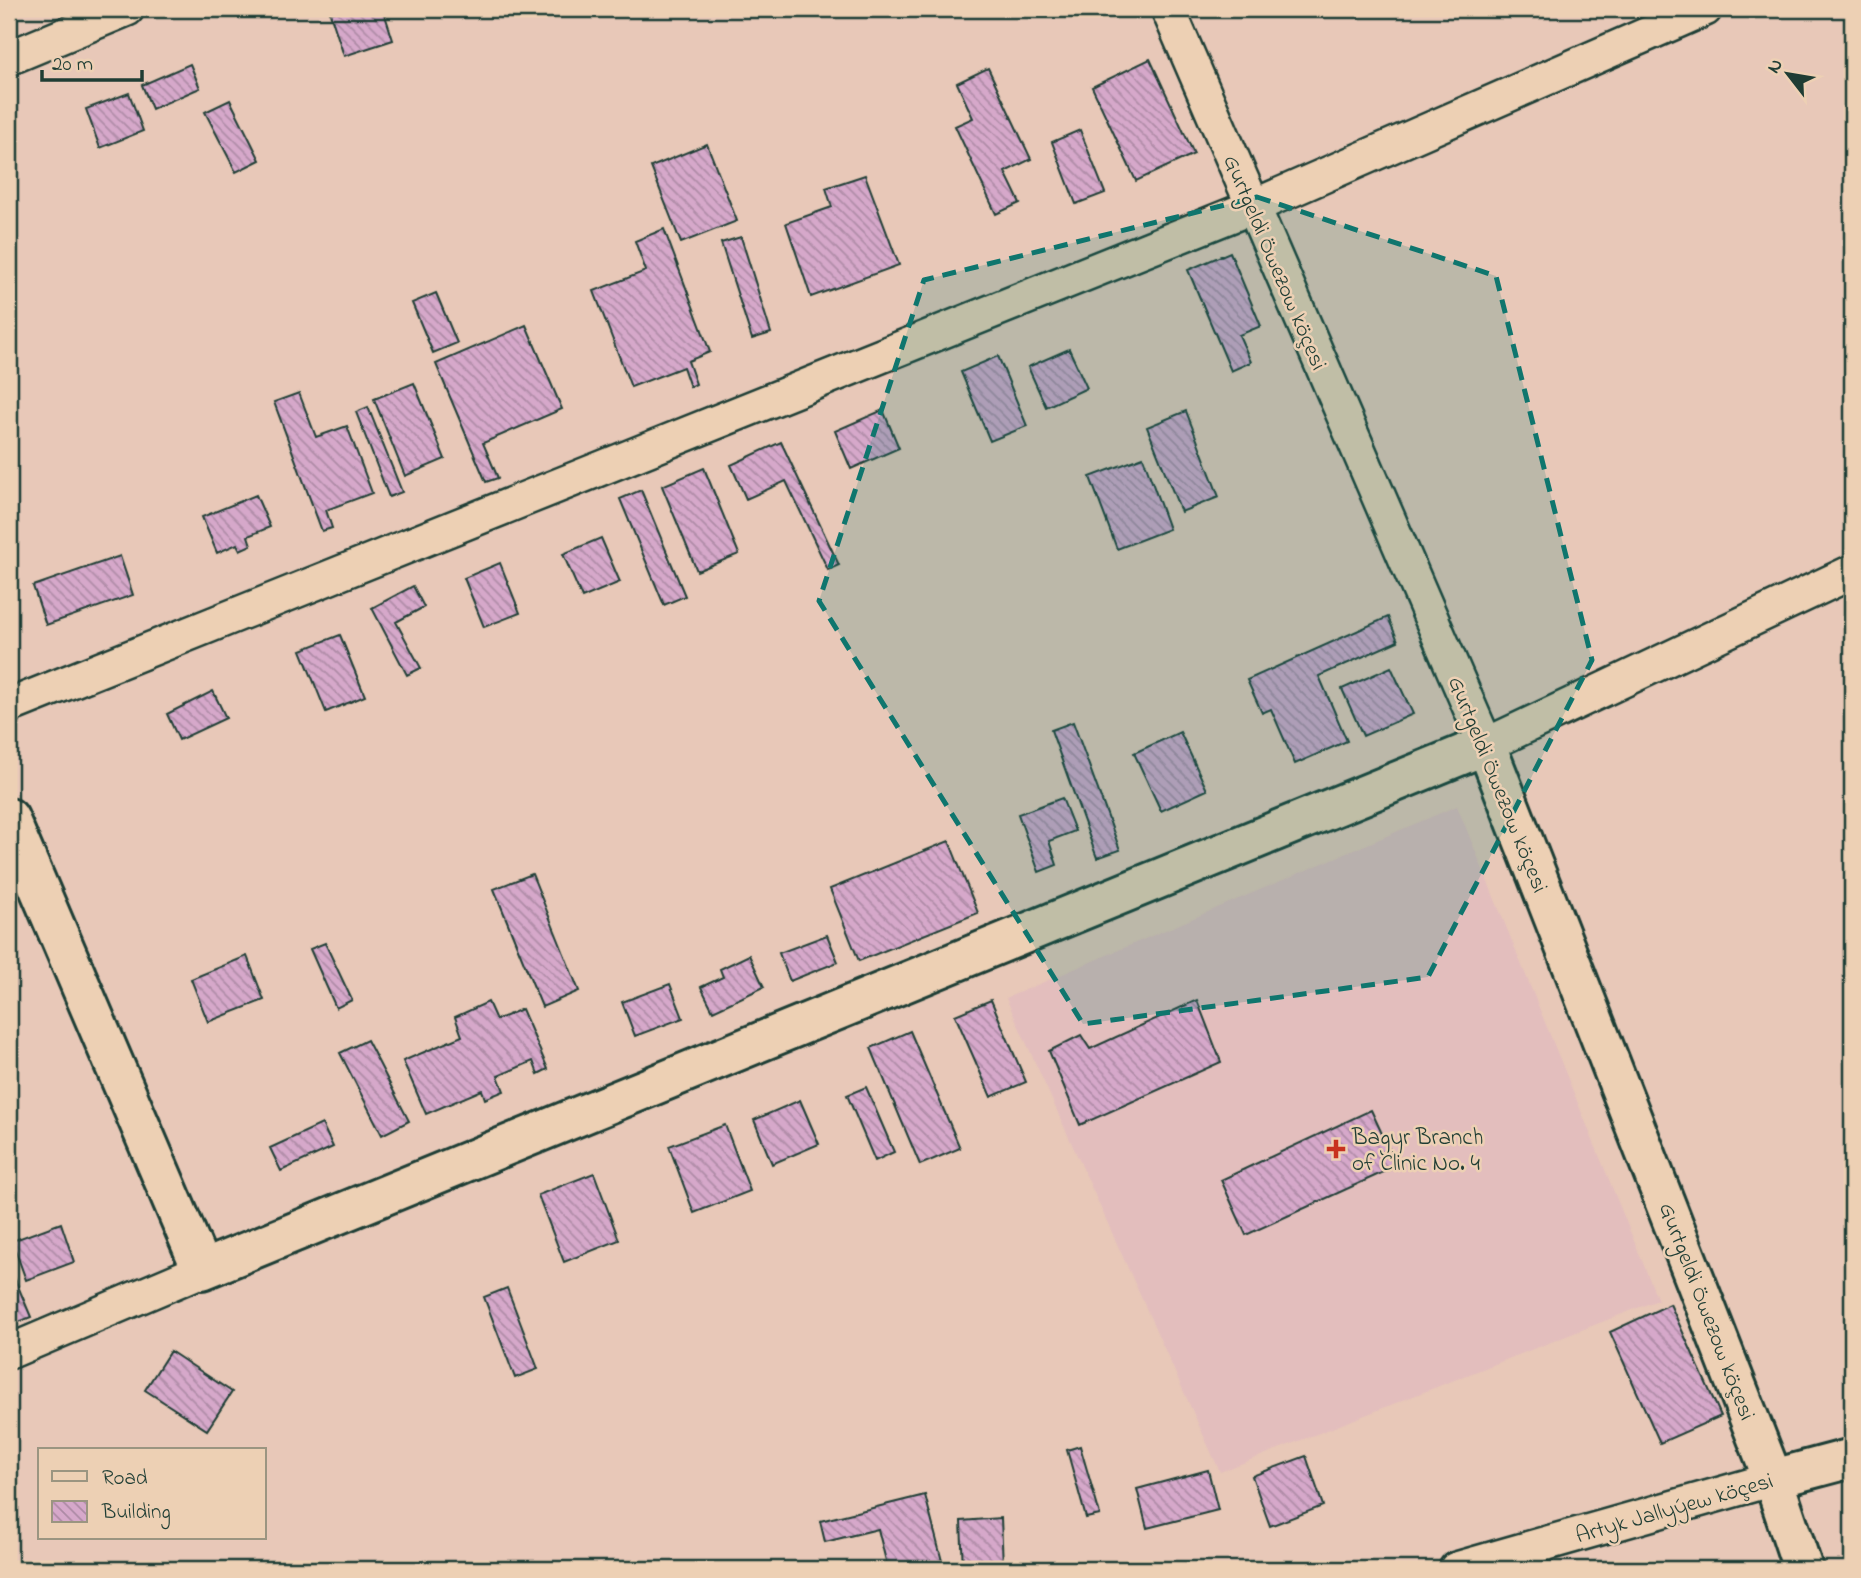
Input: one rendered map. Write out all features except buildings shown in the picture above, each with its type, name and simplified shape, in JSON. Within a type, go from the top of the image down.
[{"type":"street","points":[[9,58],[127,9]]},
{"type":"street","name":"Gurtgeldi Öwezow köçesi","points":[[1168,9],[1486,746],[1773,1479],[1803,1569]]},
{"type":"street","points":[[9,706],[1252,207],[1705,9]]},
{"type":"street","points":[[9,1352],[202,1270],[1486,746],[1852,572]]},
{"type":"street","points":[[9,818],[202,1270]]},
{"type":"street","name":"Artyk Jallyýew köçesi","points":[[1456,1569],[1852,1458]]},
{"type":"highlighted area","points":[[1257,197],[1496,276],[1592,660],[1428,977],[1083,1024],[819,601],[924,280]]},
{"type":"shaded area","name":"Bagyr Branch of Clinic No. 4","points":[[1457,806],[1658,1300],[1220,1472],[1006,998]]},
{"type":"place","name":"Bagyr Branch of Clinic No. 4","points":[[1336,1149]]}]
